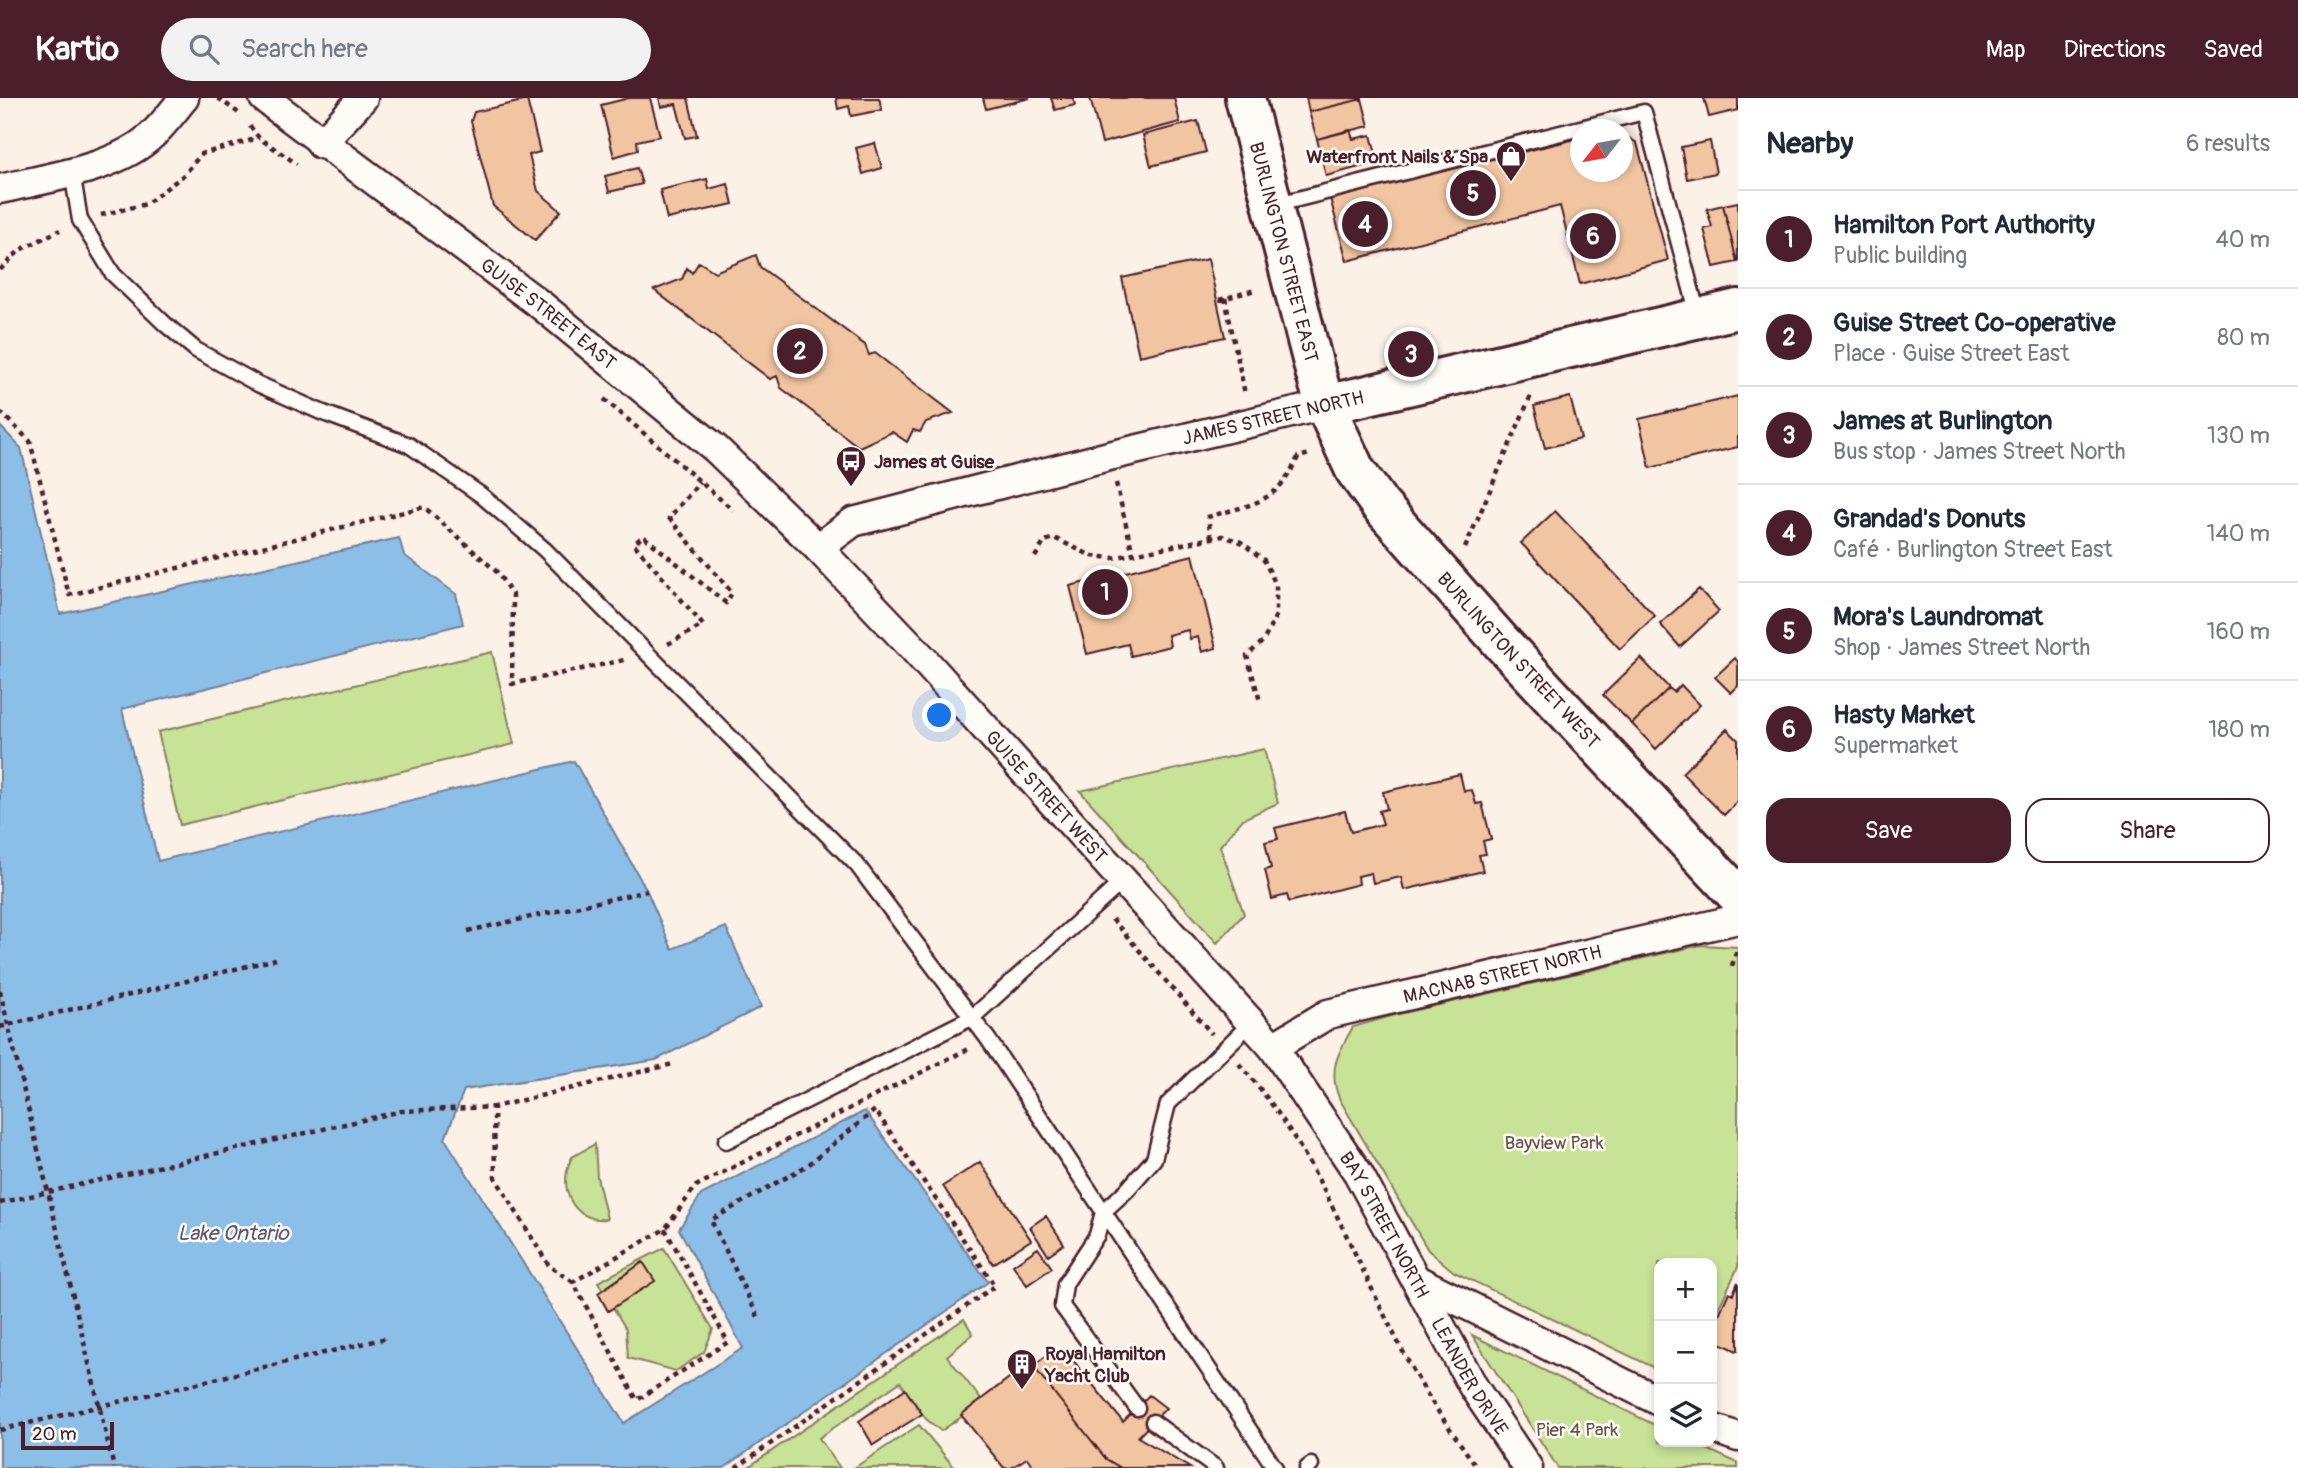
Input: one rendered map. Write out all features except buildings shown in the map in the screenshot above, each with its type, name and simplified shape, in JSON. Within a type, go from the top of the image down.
[{"type":"main road","name":"BURLINGTON STREET EAST","points":[[1245,98],[1325,405]]},
{"type":"main road","name":"JAMES STREET NORTH","points":[[1325,405],[1738,310]]},
{"type":"main road","name":"BURLINGTON STREET WEST","points":[[1325,405],[1355,470],[1380,505],[1462,598],[1738,896]]},
{"type":"street","points":[[0,189],[72,172],[126,154],[152,136],[184,98]]},
{"type":"street","name":"GUISE STREET EAST","points":[[264,98],[321,144],[442,229],[542,306],[716,449],[818,548]]},
{"type":"street","points":[[321,144],[363,98]]},
{"type":"street","name":"JAMES STREET NORTH","points":[[818,548],[853,522],[1325,405]]},
{"type":"street","name":"GUISE STREET WEST","points":[[818,548],[1253,1021],[1273,1047]]},
{"type":"street","name":"MACNAB STREET NORTH","points":[[1273,1047],[1328,1014],[1738,919]]},
{"type":"street","name":"BAY STREET NORTH","points":[[1273,1047],[1357,1173],[1419,1281],[1654,1398]]},
{"type":"street","name":"LEANDER DRIVE","points":[[1419,1281],[1474,1388],[1528,1468]]},
{"type":"street","points":[[1717,1430],[1738,1437]]},
{"type":"lane","points":[[1273,206],[1644,112],[1699,319]]},
{"type":"lane","points":[[72,172],[80,220],[113,274],[196,350],[321,412],[410,445],[481,495],[545,550],[857,865],[988,1039],[1275,1468]]},
{"type":"lane","points":[[726,1141],[972,1017],[1124,880]]},
{"type":"lane","points":[[1136,1408],[1062,1306],[1065,1283],[1097,1235],[1103,1212],[1154,1159],[1168,1104],[1253,1021]]},
{"type":"lane","points":[[1153,1422],[1216,1468]]},
{"type":"path","points":[[0,270],[20,250],[80,220],[146,204],[185,174],[201,154],[259,138],[306,170]]},
{"type":"path","points":[[1250,422],[1222,299],[1255,290]]},
{"type":"path","points":[[1462,598],[1465,544],[1550,353]]},
{"type":"path","points":[[600,396],[736,513]]},
{"type":"path","points":[[0,412],[30,441],[69,595],[424,507],[497,572],[513,596],[512,684],[647,655],[704,625],[634,544],[643,536],[726,603],[732,593],[669,518],[700,482]]},
{"type":"path","points":[[1211,538],[1208,517],[1269,498],[1285,483],[1297,457],[1345,446]]},
{"type":"path","points":[[1120,502],[1133,554]]},
{"type":"path","points":[[1035,557],[1045,541],[1054,538],[1092,556],[1113,558],[1222,536],[1241,542],[1264,560],[1276,585],[1276,615],[1264,640],[1247,656],[1260,701]]},
{"type":"path","points":[[468,931],[647,891]]},
{"type":"path","points":[[1099,903],[1251,1077],[1291,1134],[1348,1233],[1418,1378],[1477,1468]]},
{"type":"path","points":[[1732,966],[1737,949]]},
{"type":"path","points":[[0,1027],[276,959]]},
{"type":"path","points":[[0,991],[114,1468]]},
{"type":"path","points":[[573,1282],[665,1228],[696,1186],[988,1039]]},
{"type":"path","points":[[0,1203],[402,1111],[494,1107],[673,1064]]},
{"type":"path","points":[[494,1107],[495,1177],[548,1266],[573,1282],[637,1400],[728,1342],[665,1228]]},
{"type":"path","points":[[736,1468],[995,1286],[875,1110],[808,1165],[712,1220],[759,1319]]},
{"type":"path","points":[[0,1430],[387,1338]]},
{"type":"green space","points":[[492,652],[514,744],[180,825],[158,732]]},
{"type":"green space","points":[[1264,749],[1278,803],[1243,819],[1220,846],[1244,914],[1217,943],[1080,791]]},
{"type":"green space","name":"Bayview Park","points":[[1701,945],[1738,947],[1738,1267],[1717,1311],[1717,1258],[1654,1258],[1654,1368],[1454,1272],[1428,1250],[1340,1100],[1334,1080],[1336,1062],[1353,1027],[1399,1014]]},
{"type":"green space","points":[[595,1144],[597,1177],[607,1219],[584,1215],[576,1209],[567,1190],[566,1179],[572,1157]]},
{"type":"green space","points":[[664,1248],[713,1329],[704,1352],[676,1371],[628,1358],[626,1329],[598,1282]]},
{"type":"green space","points":[[964,1319],[973,1334],[947,1356],[983,1402],[941,1431],[926,1419],[900,1382],[819,1438],[840,1468],[747,1468]]},
{"type":"green space","name":"Pier 4 Park","points":[[1472,1335],[1654,1425],[1654,1447],[1702,1447],[1738,1463],[1738,1468],[1558,1468]]},
{"type":"green space","points":[[919,1425],[955,1468],[854,1468]]},
{"type":"water","name":"Lake Ontario","points":[[0,426],[21,448],[60,614],[399,538],[404,555],[456,594],[463,624],[122,709],[158,861],[574,761],[647,891],[672,949],[726,927],[761,1007],[656,1060],[464,1090],[445,1139],[624,1423],[743,1348],[679,1229],[701,1195],[865,1111],[988,1282],[724,1468],[0,1468]]},
{"type":"place","name":"Waterfront Nails & Spa","points":[[1511,183]]},
{"type":"place","name":"Mora's Laundromat","points":[[1473,193]]},
{"type":"place","name":"Grandad's Donuts","points":[[1365,224]]},
{"type":"place","name":"Hasty Market","points":[[1593,236]]},
{"type":"place","name":"Guise Street Co-operative","points":[[800,351]]},
{"type":"place","name":"James at Burlington","points":[[1411,354]]},
{"type":"place","name":"James at Guise","points":[[851,488]]},
{"type":"place","name":"Hamilton Port Authority","points":[[1105,592]]},
{"type":"place","name":"Royal Hamilton Yacht Club","points":[[1022,1391]]}]
